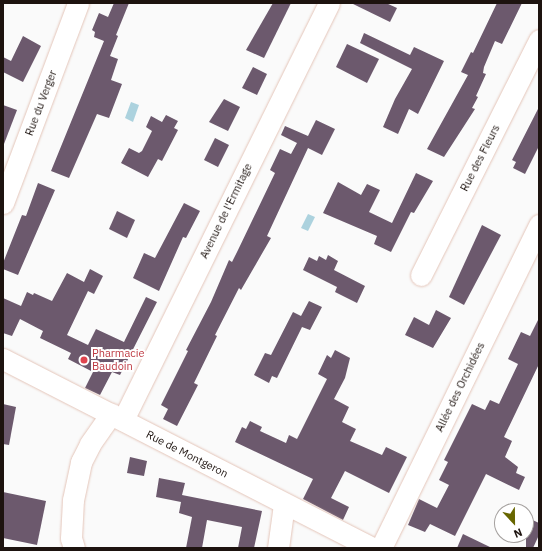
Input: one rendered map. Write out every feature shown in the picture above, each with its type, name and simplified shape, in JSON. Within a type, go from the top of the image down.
[{"type":"street","name":"Rue du Verger","points":[[3,203],[78,3]]},
{"type":"street","name":"Avenue de l'Ermitage","points":[[74,548],[71,538],[73,500],[81,462],[90,444],[117,417],[329,3]]},
{"type":"street","name":"Rue des Fleurs","points":[[421,275],[539,40]]},
{"type":"street","name":"Allée des Orchidées","points":[[381,548],[539,225]]},
{"type":"street","name":"Rue de Montgeron","points":[[3,359],[372,548]]},
{"type":"street","points":[[278,548],[284,504]]},
{"type":"water","points":[[131,102],[139,105],[133,122],[125,118]]},
{"type":"water","points":[[308,214],[315,217],[308,231],[301,228]]},
{"type":"building","points":[[114,3],[129,3],[116,35],[118,36],[110,56],[118,59],[111,80],[122,84],[109,118],[97,114],[69,178],[51,171],[104,41],[94,37],[95,32],[92,30],[99,13],[108,17]]},
{"type":"building","points":[[273,3],[291,3],[264,58],[246,50]]},
{"type":"building","points":[[351,3],[386,3],[397,8],[390,22]]},
{"type":"building","points":[[497,3],[522,3],[502,44],[495,41],[484,67],[483,73],[486,74],[476,96],[478,97],[472,108],[475,109],[444,157],[427,149],[468,75],[461,72],[471,52],[473,53]]},
{"type":"building","points":[[364,33],[410,55],[414,47],[444,61],[418,114],[409,109],[398,134],[383,127],[395,99],[412,69],[360,43]]},
{"type":"building","points":[[23,36],[41,46],[23,82],[3,72],[3,57],[11,61]]},
{"type":"building","points":[[347,44],[379,59],[367,83],[336,67]]},
{"type":"building","points":[[253,67],[267,74],[257,95],[242,88]]},
{"type":"building","points":[[224,99],[240,107],[228,131],[209,122]]},
{"type":"building","points":[[3,105],[17,110],[4,144],[3,144]]},
{"type":"building","points":[[539,107],[539,146],[525,174],[513,168],[516,162],[512,160]]},
{"type":"building","points":[[166,115],[178,121],[174,128],[178,130],[162,161],[158,159],[148,177],[121,163],[129,148],[139,153],[142,151],[152,131],[146,127],[151,116],[162,122]]},
{"type":"building","points":[[316,120],[335,129],[322,155],[308,148],[267,236],[271,238],[241,290],[239,288],[215,335],[217,336],[194,383],[198,385],[177,426],[163,419],[168,409],[161,405],[188,351],[186,350],[211,302],[229,260],[232,262],[275,173],[270,170],[280,149],[291,154],[297,143],[281,135],[285,126],[308,136]]},
{"type":"building","points":[[215,138],[229,145],[218,167],[204,160]]},
{"type":"building","points":[[416,173],[433,181],[414,213],[411,212],[391,252],[374,244],[377,236],[323,213],[338,182],[361,195],[367,184],[380,190],[369,212],[392,223]]},
{"type":"building","points":[[38,183],[55,190],[18,275],[3,269],[3,263],[22,215],[26,216]]},
{"type":"building","points":[[184,203],[200,211],[186,238],[183,237],[159,291],[133,278],[144,253],[155,258]]},
{"type":"building","points":[[117,211],[135,220],[127,238],[109,229]]},
{"type":"building","points":[[482,225],[501,235],[464,305],[449,297]]},
{"type":"building","points":[[328,255],[338,261],[334,270],[365,286],[357,303],[335,292],[337,287],[303,270],[309,257],[317,261],[319,256],[326,260]]},
{"type":"building","points":[[90,269],[103,276],[94,294],[88,291],[67,335],[88,345],[96,329],[124,342],[146,297],[157,302],[120,375],[112,372],[100,395],[85,388],[93,372],[68,359],[71,353],[40,338],[43,331],[20,319],[12,336],[3,333],[3,298],[21,306],[27,292],[33,295],[34,293],[52,301],[67,273],[84,282]]},
{"type":"building","points":[[309,301],[322,307],[310,330],[302,327],[277,378],[272,376],[269,383],[254,375],[265,353],[271,355],[293,312],[301,316]]},
{"type":"building","points":[[436,310],[451,318],[433,348],[405,335],[414,317],[429,325]]},
{"type":"building","points":[[539,318],[539,364],[504,437],[512,441],[505,457],[518,467],[516,473],[525,477],[519,490],[486,474],[455,536],[430,524],[425,532],[408,525],[419,499],[437,508],[449,485],[439,480],[448,462],[444,460],[472,404],[485,410],[490,400],[499,404],[518,364],[508,359],[521,332],[530,336]]},
{"type":"building","points":[[335,350],[350,358],[345,378],[334,399],[349,407],[342,422],[356,429],[350,441],[382,455],[386,447],[407,457],[389,493],[345,471],[331,498],[349,507],[343,520],[303,499],[313,479],[235,442],[242,427],[246,429],[250,421],[262,427],[260,431],[286,443],[289,435],[297,439],[327,379],[318,374],[327,355],[331,358]]},
{"type":"building","points":[[3,404],[16,407],[9,445],[3,444]]},
{"type":"building","points":[[130,457],[147,461],[144,476],[127,473]]},
{"type":"building","points":[[159,478],[185,483],[182,495],[262,511],[254,548],[238,548],[242,527],[207,520],[202,548],[186,548],[192,517],[179,513],[181,502],[156,497]]},
{"type":"building","points":[[3,492],[46,501],[37,545],[3,538]]},
{"type":"building","points":[[534,521],[539,523],[539,535],[533,548],[526,548],[526,543],[534,543]]},
{"type":"building","points":[[463,534],[492,548],[457,548]]},
{"type":"place","name":"Pharmacie Baudoin","points":[[84,360]]}]
